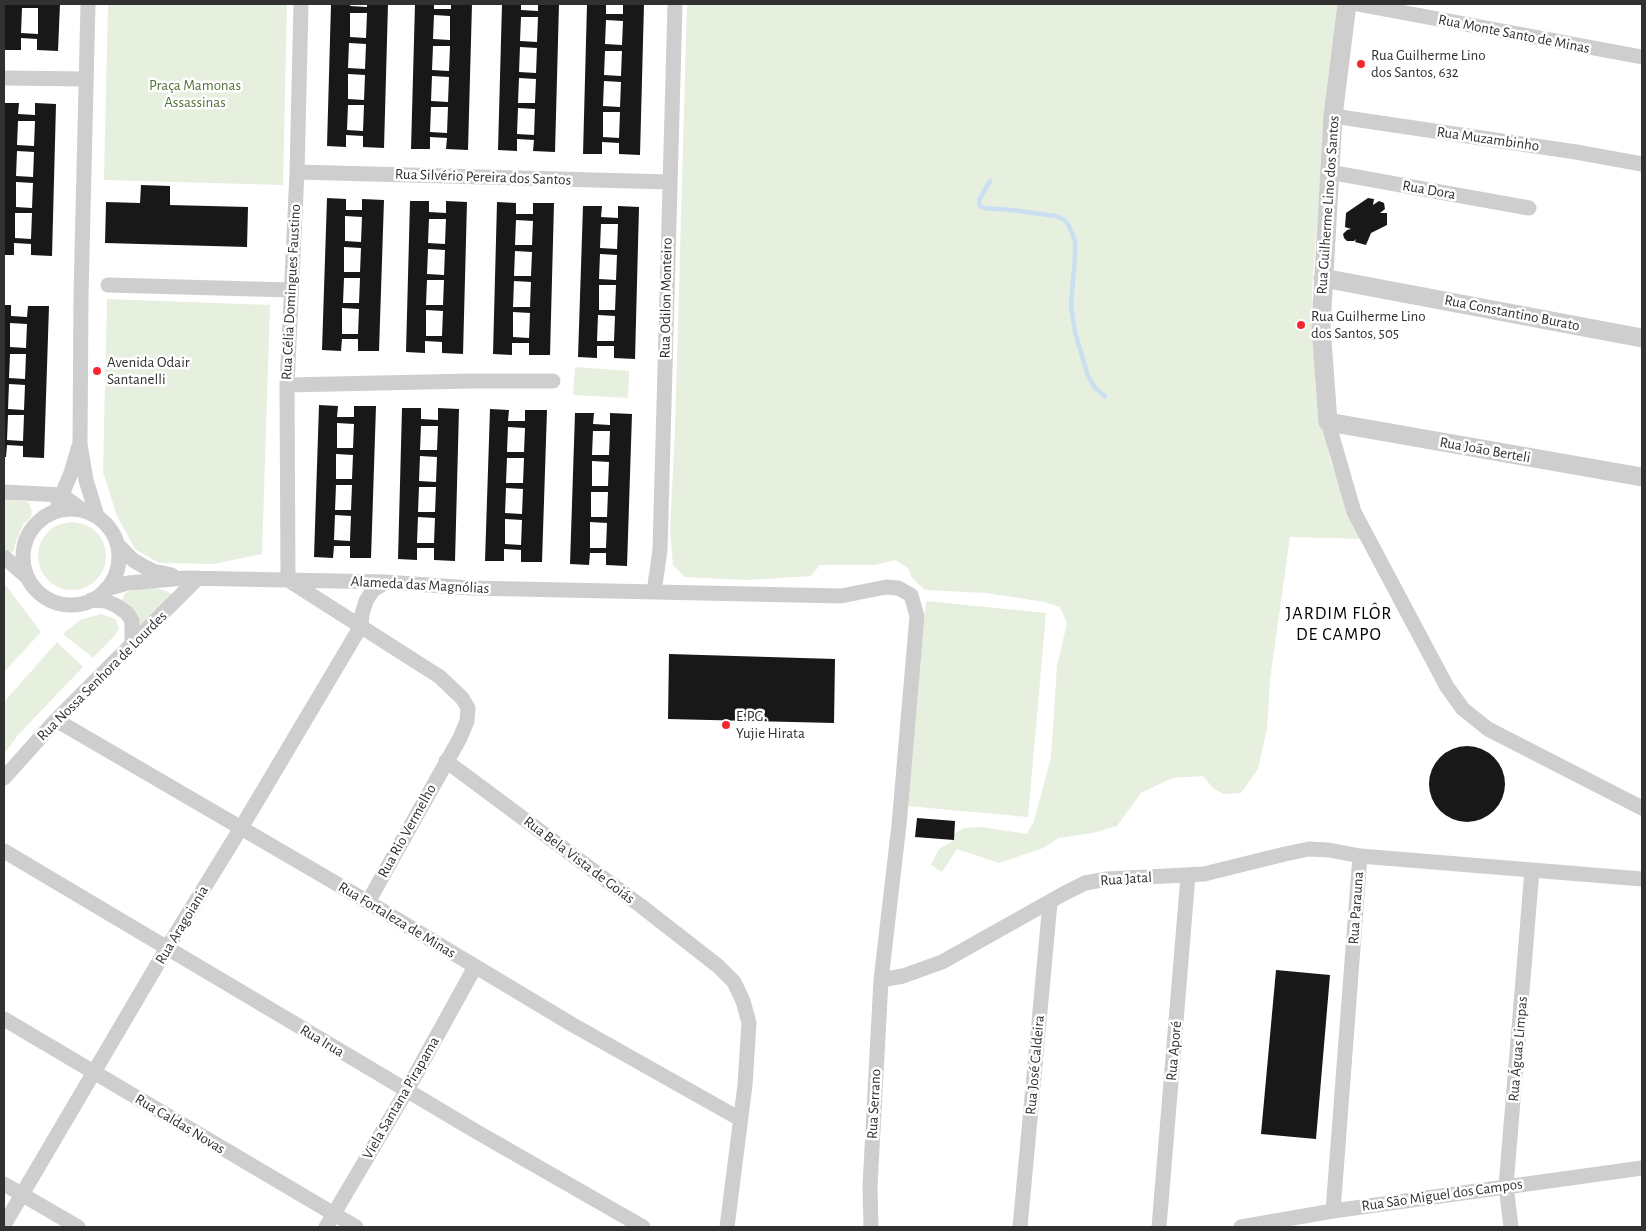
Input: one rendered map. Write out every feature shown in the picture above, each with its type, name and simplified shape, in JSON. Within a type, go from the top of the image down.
[{"type":"street","points":[[88,4],[81,286],[80,444],[90,496],[97,516]]},
{"type":"street","name":"Rua Célia Domingues Faustino","points":[[288,580],[287,385],[297,172],[301,4]]},
{"type":"street","name":"Rua Odilon Monteiro","points":[[654,592],[660,550],[675,4]]},
{"type":"street","name":"Rua Guilherme Lino dos Santos","points":[[1347,4],[1333,116],[1320,327],[1328,422],[1354,512],[1447,687],[1462,709],[1488,729],[1642,808]]},
{"type":"street","name":"Rua Monte Santo de Minas","points":[[1357,4],[1642,57]]},
{"type":"street","points":[[4,78],[86,79]]},
{"type":"street","name":"Rua Muzambinho","points":[[1333,116],[1576,152],[1642,164]]},
{"type":"street","name":"Rua Silvério Pereira dos Santos","points":[[297,172],[669,182]]},
{"type":"street","name":"Rua Dora","points":[[1329,172],[1529,208]]},
{"type":"street","name":"Rua Constantino Burato","points":[[1323,278],[1642,338]]},
{"type":"street","points":[[108,285],[291,290]]},
{"type":"street","points":[[287,385],[471,380],[553,381]]},
{"type":"street","name":"Rua João Berteli","points":[[1328,422],[1642,477]]},
{"type":"street","points":[[55,511],[80,444]]},
{"type":"street","points":[[4,492],[62,494],[81,508],[97,516],[110,528],[117,544],[119,560],[115,576],[106,589],[91,600]]},
{"type":"street","points":[[27,577],[23,562],[24,545],[30,531],[41,519],[55,511],[81,508]]},
{"type":"street","points":[[117,544],[133,560],[153,571],[192,578]]},
{"type":"street","points":[[4,557],[27,577],[35,589],[47,598],[60,603],[75,604],[91,600],[117,606],[127,613],[132,621],[132,645]]},
{"type":"street","points":[[106,589],[128,583],[192,578]]},
{"type":"street","name":"Alameda das Magnólias","points":[[192,578],[386,582],[471,588],[840,596],[886,587],[898,588],[911,595],[916,616],[916,626],[899,825],[881,980]]},
{"type":"street","name":"Rua Nossa Senhora de Lourdes","points":[[5,777],[56,720],[132,645],[192,578]]},
{"type":"street","points":[[288,580],[440,677],[462,698],[468,708],[467,721],[460,738],[446,761]]},
{"type":"street","name":"Rua Aragoiania","points":[[4,1225],[167,948],[361,626],[366,601],[373,590],[386,582]]},
{"type":"street","name":"Rua Fortaleza de Minas","points":[[56,720],[368,902],[573,1025],[740,1119]]},
{"type":"street","name":"Rua Rio Vermelho","points":[[368,902],[446,761]]},
{"type":"street","name":"Rua Bela Vista de Goiás","points":[[446,761],[648,911],[718,966],[734,982],[743,1001],[749,1023],[745,1086],[726,1227]]},
{"type":"street","name":"Rua Jatal","points":[[881,980],[903,976],[942,962],[1085,883],[1097,880],[1204,874],[1309,849],[1329,850],[1360,856]]},
{"type":"street","name":"Rua Irua","points":[[4,851],[642,1227]]},
{"type":"street","name":"Rua Parauna","points":[[1333,1211],[1360,856],[1642,880]]},
{"type":"street","name":"Rua Águas Limpas","points":[[1511,1227],[1506,1186],[1532,870]]},
{"type":"street","name":"Rua Aporé","points":[[1159,1227],[1188,876]]},
{"type":"street","name":"Rua José Caldeira","points":[[1020,1227],[1050,902]]},
{"type":"street","name":"Viela Santana Pirapama","points":[[330,1221],[407,1090],[475,967]]},
{"type":"street","name":"Rua Serrano","points":[[871,1227],[870,1186],[881,980]]},
{"type":"street","name":"Rua Caldas Novas","points":[[4,1019],[94,1073],[330,1221],[356,1227]]},
{"type":"street","name":"Rua São Miguel dos Campos","points":[[1242,1227],[1333,1211],[1642,1164]]},
{"type":"street","points":[[4,1184],[78,1227]]},
{"type":"green space","name":"Praça Mamonas Assassinas","points":[[108,4],[287,4],[283,185],[104,180]]},
{"type":"green space","points":[[687,4],[1338,4],[1327,87],[1312,289],[1316,393],[1331,463],[1362,539],[1290,537],[1270,680],[1267,729],[1258,769],[1241,793],[1223,794],[1213,788],[1203,776],[1172,778],[1141,793],[1117,826],[1093,833],[1059,838],[1043,848],[999,863],[957,849],[942,872],[931,865],[939,849],[954,840],[954,834],[964,828],[982,827],[1027,834],[1034,821],[1051,757],[1057,666],[1067,623],[1060,607],[1044,602],[987,593],[925,590],[912,578],[908,568],[895,560],[876,565],[820,565],[811,576],[747,580],[685,577],[673,565],[670,530],[675,429]]},
{"type":"green space","points":[[107,299],[270,305],[262,554],[213,564],[159,563],[135,549],[117,516],[103,472]]},
{"type":"green space","points":[[575,367],[629,371],[628,398],[573,395]]},
{"type":"green space","points":[[4,499],[29,503],[32,512],[31,517],[23,525],[14,551],[10,553],[4,550]]},
{"type":"green space","points":[[72,522],[85,525],[96,532],[103,543],[106,556],[103,569],[96,580],[85,587],[72,590],[59,587],[48,580],[41,569],[38,556],[41,543],[48,532],[59,525]]},
{"type":"green space","points":[[4,583],[41,632],[4,672],[5,628]]},
{"type":"green space","points":[[145,586],[164,590],[173,595],[139,629],[121,602],[125,593]]},
{"type":"green space","points":[[926,601],[1046,613],[1028,817],[907,806]]},
{"type":"green space","points":[[101,614],[115,619],[119,628],[115,635],[93,658],[63,634],[80,620]]},
{"type":"green space","points":[[57,642],[83,667],[18,735],[4,754],[4,702]]},
{"type":"building","points":[[4,4],[60,4],[58,51],[37,50],[37,39],[21,38],[21,50],[4,50]],"holes":[[[22,8],[38,8],[38,34],[21,33]]]},
{"type":"building","points":[[331,4],[351,4],[350,6],[367,7],[367,4],[388,4],[384,148],[363,147],[363,136],[346,135],[346,147],[327,146]],"holes":[[[350,13],[367,13],[366,38],[350,37]],[[349,43],[366,44],[365,69],[348,68]],[[348,74],[365,75],[364,100],[348,99]],[[348,105],[364,105],[363,131],[347,130]]]},
{"type":"building","points":[[415,4],[434,4],[434,9],[451,9],[451,4],[472,4],[468,150],[446,149],[447,138],[430,137],[430,149],[411,149]],"holes":[[[434,15],[450,16],[450,40],[433,39]],[[433,46],[450,46],[449,71],[432,70]],[[432,76],[449,77],[448,102],[431,101]],[[431,107],[448,107],[447,133],[430,132]]]},
{"type":"building","points":[[502,4],[521,4],[521,10],[538,11],[538,4],[559,4],[555,152],[533,151],[534,140],[517,139],[517,151],[498,150]],"holes":[[[521,17],[538,17],[537,42],[520,41]],[[520,47],[537,48],[536,73],[519,72]],[[519,78],[536,79],[535,103],[518,103]],[[518,108],[535,109],[534,135],[517,134]]]},
{"type":"building","points":[[587,4],[606,4],[606,14],[623,14],[623,4],[644,4],[640,155],[619,154],[619,143],[602,142],[602,154],[583,154]],"holes":[[[606,20],[623,21],[622,45],[605,44]],[[605,51],[622,51],[621,76],[604,75]],[[604,81],[621,82],[620,107],[603,106]],[[603,112],[620,112],[619,138],[603,137]]]},
{"type":"building","points":[[4,103],[19,103],[18,114],[35,115],[35,103],[56,104],[52,256],[31,255],[31,244],[14,243],[14,255],[4,255]],"holes":[[[18,121],[35,121],[34,146],[17,145]],[[17,151],[34,152],[33,177],[16,176]],[[16,182],[33,183],[32,208],[16,207]],[[15,213],[32,213],[31,239],[15,238]]]},
{"type":"building","points":[[141,185],[170,186],[170,205],[248,207],[247,247],[105,243],[106,202],[140,203]]},
{"type":"building","points":[[327,198],[346,199],[346,210],[362,210],[362,199],[384,200],[379,351],[358,351],[358,339],[342,339],[341,351],[322,350]],"holes":[[[345,216],[362,217],[361,242],[345,241]],[[344,247],[361,248],[360,272],[344,272]],[[344,278],[360,278],[359,303],[343,303]],[[342,308],[359,309],[358,334],[342,334]]]},
{"type":"building","points":[[1368,198],[1374,199],[1373,205],[1379,201],[1384,203],[1385,209],[1380,213],[1387,213],[1387,225],[1371,233],[1366,245],[1355,242],[1356,239],[1354,241],[1347,241],[1343,234],[1351,229],[1345,227],[1346,213]]},
{"type":"building","points":[[410,201],[429,201],[429,212],[446,213],[446,201],[467,202],[463,354],[442,353],[442,342],[425,341],[425,353],[406,352]],"holes":[[[429,219],[446,219],[445,244],[428,243]],[[428,249],[445,250],[444,275],[427,274]],[[427,280],[444,280],[443,305],[426,305]],[[426,310],[443,311],[442,336],[426,336]]]},
{"type":"building","points":[[497,202],[516,203],[516,214],[533,214],[533,203],[554,203],[550,355],[529,355],[529,343],[512,343],[512,355],[493,354]],"holes":[[[516,220],[533,221],[532,245],[515,245]],[[515,251],[532,252],[531,276],[514,276]],[[514,281],[531,282],[530,307],[513,307]],[[513,312],[530,313],[529,338],[513,337]]]},
{"type":"building","points":[[583,206],[602,206],[601,217],[618,218],[618,206],[639,207],[635,359],[614,358],[614,346],[597,346],[597,358],[578,357]],"holes":[[[601,224],[618,224],[617,249],[600,248]],[[600,254],[617,255],[616,280],[599,279]],[[599,285],[616,285],[615,310],[599,310]],[[598,315],[615,316],[614,341],[597,341]]]},
{"type":"building","points":[[4,305],[11,305],[11,316],[27,317],[28,306],[49,306],[44,458],[23,457],[23,446],[7,445],[6,457],[4,457]],"holes":[[[10,323],[27,324],[26,348],[10,347]],[[10,354],[26,354],[25,379],[9,378]],[[9,384],[25,385],[24,410],[8,409]],[[8,415],[24,415],[23,441],[7,440]]]},
{"type":"building","points":[[319,405],[338,406],[337,417],[354,417],[354,406],[376,406],[371,558],[350,558],[350,546],[334,546],[333,558],[314,557]],"holes":[[[337,423],[354,424],[353,448],[337,448]],[[336,454],[353,455],[352,479],[336,479]],[[336,485],[352,485],[351,510],[335,510]],[[335,515],[351,516],[350,541],[334,540]]]},
{"type":"building","points":[[402,408],[421,408],[421,419],[438,420],[438,408],[459,409],[455,561],[434,560],[434,548],[417,548],[417,560],[398,559]],"holes":[[[421,426],[438,426],[437,450],[420,450]],[[420,456],[437,457],[436,482],[419,481]],[[419,487],[436,487],[435,512],[418,512]],[[418,517],[435,518],[434,543],[417,543]]]},
{"type":"building","points":[[490,409],[509,410],[508,421],[525,421],[525,410],[547,410],[542,562],[521,562],[521,550],[504,549],[504,561],[485,561]],"holes":[[[508,427],[525,428],[524,452],[507,452]],[[507,458],[524,458],[523,483],[506,483]],[[506,488],[523,489],[522,514],[505,513]],[[505,519],[522,520],[521,545],[505,544]]]},
{"type":"building","points":[[575,413],[594,413],[593,424],[610,425],[610,413],[632,414],[627,566],[606,565],[606,553],[590,553],[589,565],[570,564]],"holes":[[[593,431],[610,431],[609,455],[592,455]],[[592,461],[609,462],[608,486],[592,486]],[[591,492],[608,492],[607,517],[591,517]],[[590,522],[607,523],[606,548],[590,548]]]},
{"type":"building","points":[[669,654],[835,659],[834,723],[668,719]]},
{"type":"building","points":[[1460,746],[1474,746],[1488,752],[1499,763],[1505,777],[1502,799],[1494,811],[1474,822],[1460,822],[1446,816],[1435,805],[1429,791],[1429,777],[1435,763],[1446,752]]},
{"type":"building","points":[[917,818],[955,821],[954,840],[915,837]]},
{"type":"building","points":[[1276,970],[1330,975],[1316,1139],[1261,1134]]},
{"type":"waterway","points":[[990,181],[979,200],[980,206],[1056,216],[1065,220],[1069,226],[1075,241],[1071,306],[1075,332],[1088,376],[1095,388],[1105,396]]},
{"type":"place","name":"Rua Guilherme Lino dos Santos, 632","points":[[1361,64]]},
{"type":"place","name":"Rua Guilherme Lino dos Santos, 505","points":[[1301,325]]},
{"type":"place","name":"Avenida Odair Santanelli","points":[[97,371]]},
{"type":"place","name":"E.P.G. Yujie Hirata","points":[[726,725]]},
{"type":"district","name":"JARDIM FLÔR DE CAMPO","points":[[1339,624]]}]
